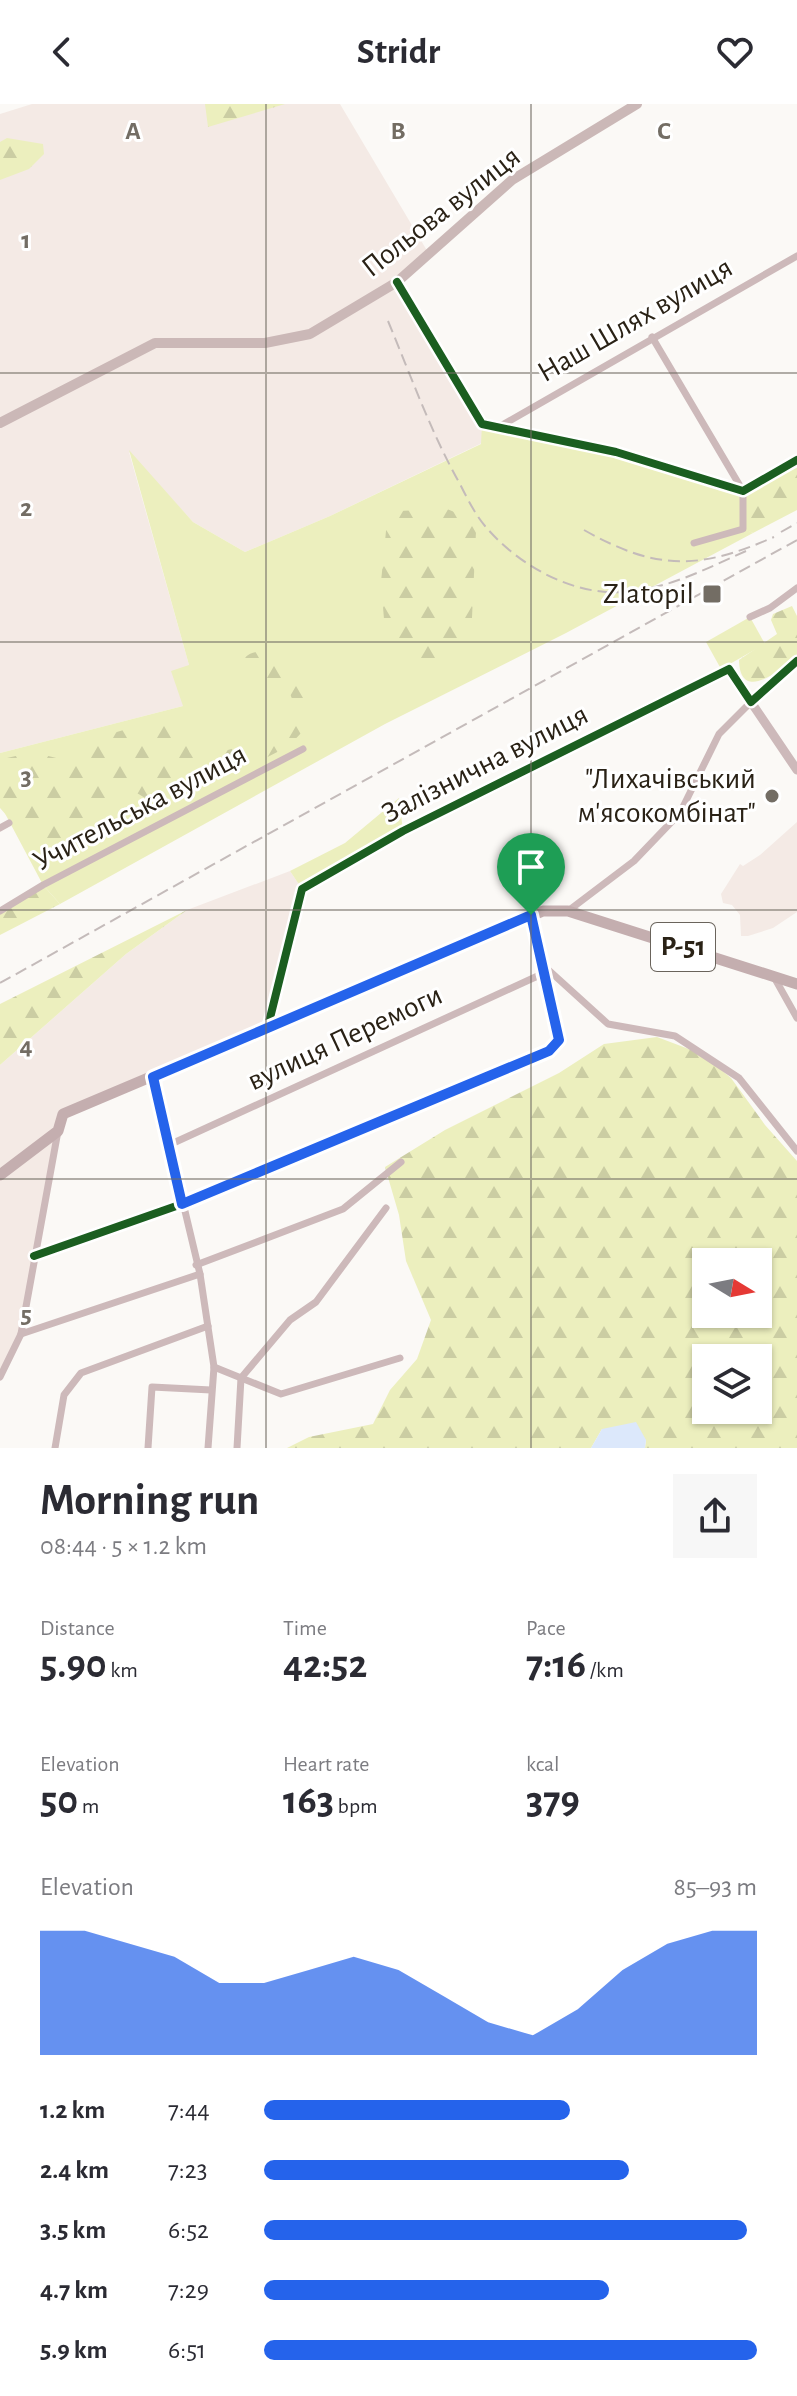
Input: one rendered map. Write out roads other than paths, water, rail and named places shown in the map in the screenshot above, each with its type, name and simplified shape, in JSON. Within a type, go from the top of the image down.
[{"type":"main road","name":"Польова вулиця","points":[[0,423],[155,343],[265,343],[310,334],[397,282],[512,180],[637,104]]},
{"type":"main road","name":"Р-51","points":[[58,1131],[63,1114],[543,911],[568,911],[797,984]]},
{"type":"main road","points":[[0,1175],[58,1131]]},
{"type":"street","name":"Наш Шлях вулиця","points":[[497,428],[797,256]]},
{"type":"street","points":[[397,282],[482,424],[616,452],[743,491],[797,460]]},
{"type":"street","points":[[652,337],[743,491],[743,529],[694,543]]},
{"type":"street","points":[[750,617],[770,608],[797,588]]},
{"type":"street","points":[[568,911],[634,861],[680,813],[719,734],[797,661]]},
{"type":"street","name":"Залізнична вулиця","points":[[268,1026],[302,889],[403,831],[729,669],[751,702]]},
{"type":"street","points":[[751,702],[797,770]]},
{"type":"street","name":"Учительська вулиця","points":[[0,911],[43,885],[303,749]]},
{"type":"street","points":[[0,828],[9,823]]},
{"type":"street","points":[[34,1256],[182,1204],[549,1051],[559,1040],[531,915]]},
{"type":"street","points":[[543,965],[608,1024],[675,1036],[739,1078],[797,1151]]},
{"type":"street","name":"вулиця Перемоги","points":[[169,1145],[542,974]]},
{"type":"street","points":[[773,975],[797,1018]]},
{"type":"street","points":[[153,1077],[200,1274],[208,1326],[214,1367],[208,1448]]},
{"type":"street","points":[[0,1377],[21,1334],[58,1131]]},
{"type":"street","points":[[196,1265],[343,1209],[401,1162]]},
{"type":"street","points":[[237,1448],[241,1378],[290,1320],[316,1302],[386,1208]]},
{"type":"street","points":[[21,1334],[200,1274]]},
{"type":"street","points":[[55,1448],[64,1395],[81,1373],[208,1326]]},
{"type":"street","points":[[214,1367],[281,1394],[400,1358]]},
{"type":"street","points":[[148,1448],[152,1387],[211,1390]]},
{"type":"water","points":[[636,1422],[646,1440],[645,1448],[591,1448],[602,1429]]},
{"type":"railway","points":[[388,321],[431,425],[471,506],[498,540],[530,565],[585,589],[625,592],[672,582],[746,551]]},
{"type":"railway","points":[[781,532],[797,523]]},
{"type":"railway","points":[[584,530],[634,553],[678,561],[723,556],[774,537]]},
{"type":"railway","points":[[0,983],[797,540]]},
{"type":"place","name":"Zlatopil","points":[[712,594]]},
{"type":"place","name":"\"Лихачівський м'ясокомбінат\"","points":[[772,796]]}]
